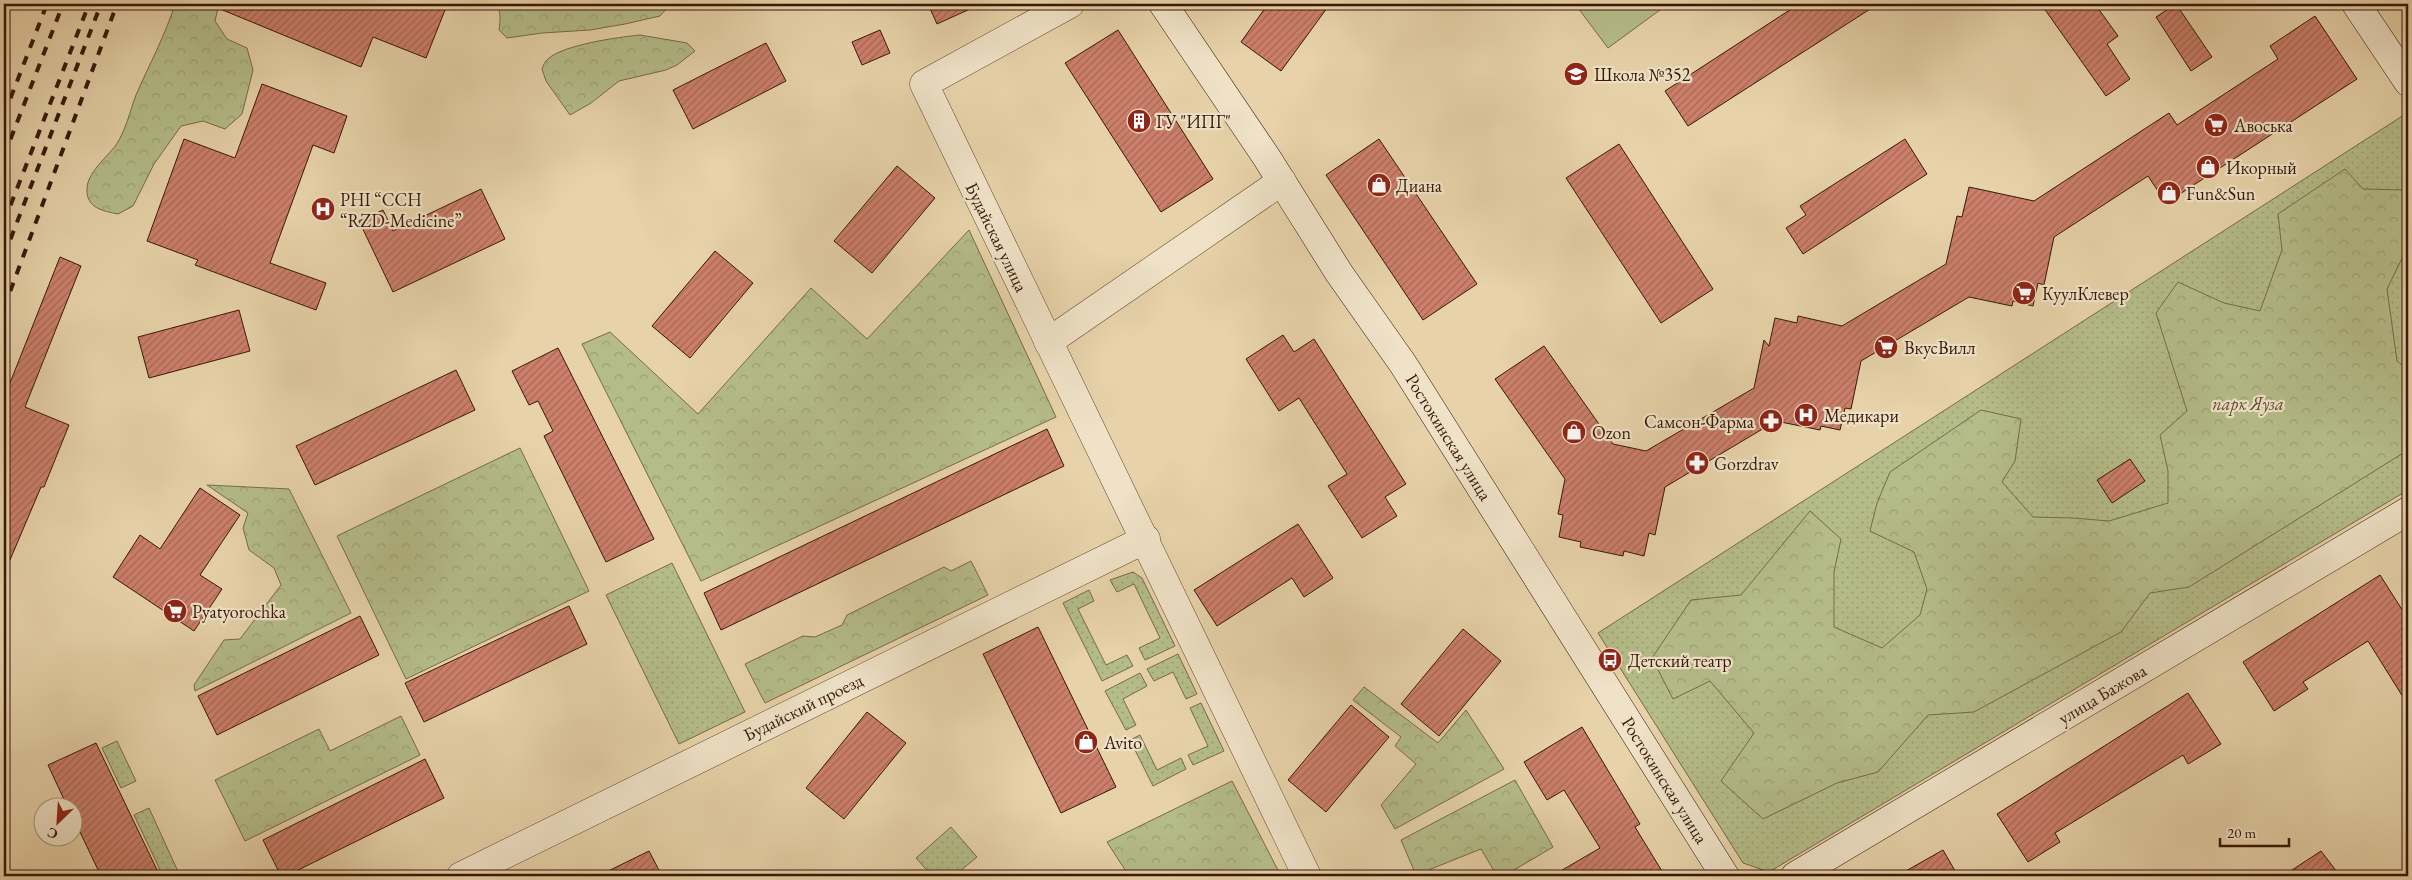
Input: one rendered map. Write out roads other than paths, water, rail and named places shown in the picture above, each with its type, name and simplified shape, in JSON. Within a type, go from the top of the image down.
[{"type":"street","name":"Будайская улица","points":[[1070,4],[924,84],[1048,342],[1146,539],[1307,876]]},
{"type":"street","name":"Ростокинская улица","points":[[1163,4],[1282,182],[1339,273],[1403,364],[1726,876]]},
{"type":"street","points":[[2356,4],[2408,82]]},
{"type":"street","points":[[1048,342],[1282,182]]},
{"type":"street","name":"улица Бажова","points":[[1796,876],[2408,511]]},
{"type":"street","name":"Будайский проезд","points":[[461,876],[1146,539]]},
{"type":"railway","points":[[4,115],[47,4]]},
{"type":"railway","points":[[4,156],[63,4]]},
{"type":"railway","points":[[4,222],[89,4]]},
{"type":"railway","points":[[4,256],[101,4]]},
{"type":"railway","points":[[4,308],[117,4]]},
{"type":"place","name":"Школа №352","points":[[1576,74]]},
{"type":"place","name":"ГУ \"ИПГ\"","points":[[1139,121]]},
{"type":"place","name":"Авоська","points":[[2216,125]]},
{"type":"place","name":"Икорный","points":[[2208,167]]},
{"type":"place","name":"Диана","points":[[1379,185]]},
{"type":"place","name":"Fun&Sun","points":[[2169,193]]},
{"type":"place","name":"PHI “CCH “RZD-Medicine”","points":[[323,209]]},
{"type":"place","name":"КуулКлевер","points":[[2024,293]]},
{"type":"place","name":"ВкусВилл","points":[[1886,347]]},
{"type":"place","name":"Медикари","points":[[1806,415]]},
{"type":"place","name":"Самсон-Фарма","points":[[1771,421]]},
{"type":"place","name":"Ozon","points":[[1574,432]]},
{"type":"place","name":"Gorzdrav","points":[[1697,463]]},
{"type":"place","name":"Pyatyorochka","points":[[175,611]]},
{"type":"place","name":"Детский театр","points":[[1610,660]]},
{"type":"place","name":"Avito","points":[[1086,742]]},
{"type":"park label","name":"парк Яуза","points":[[2248,403]]}]
